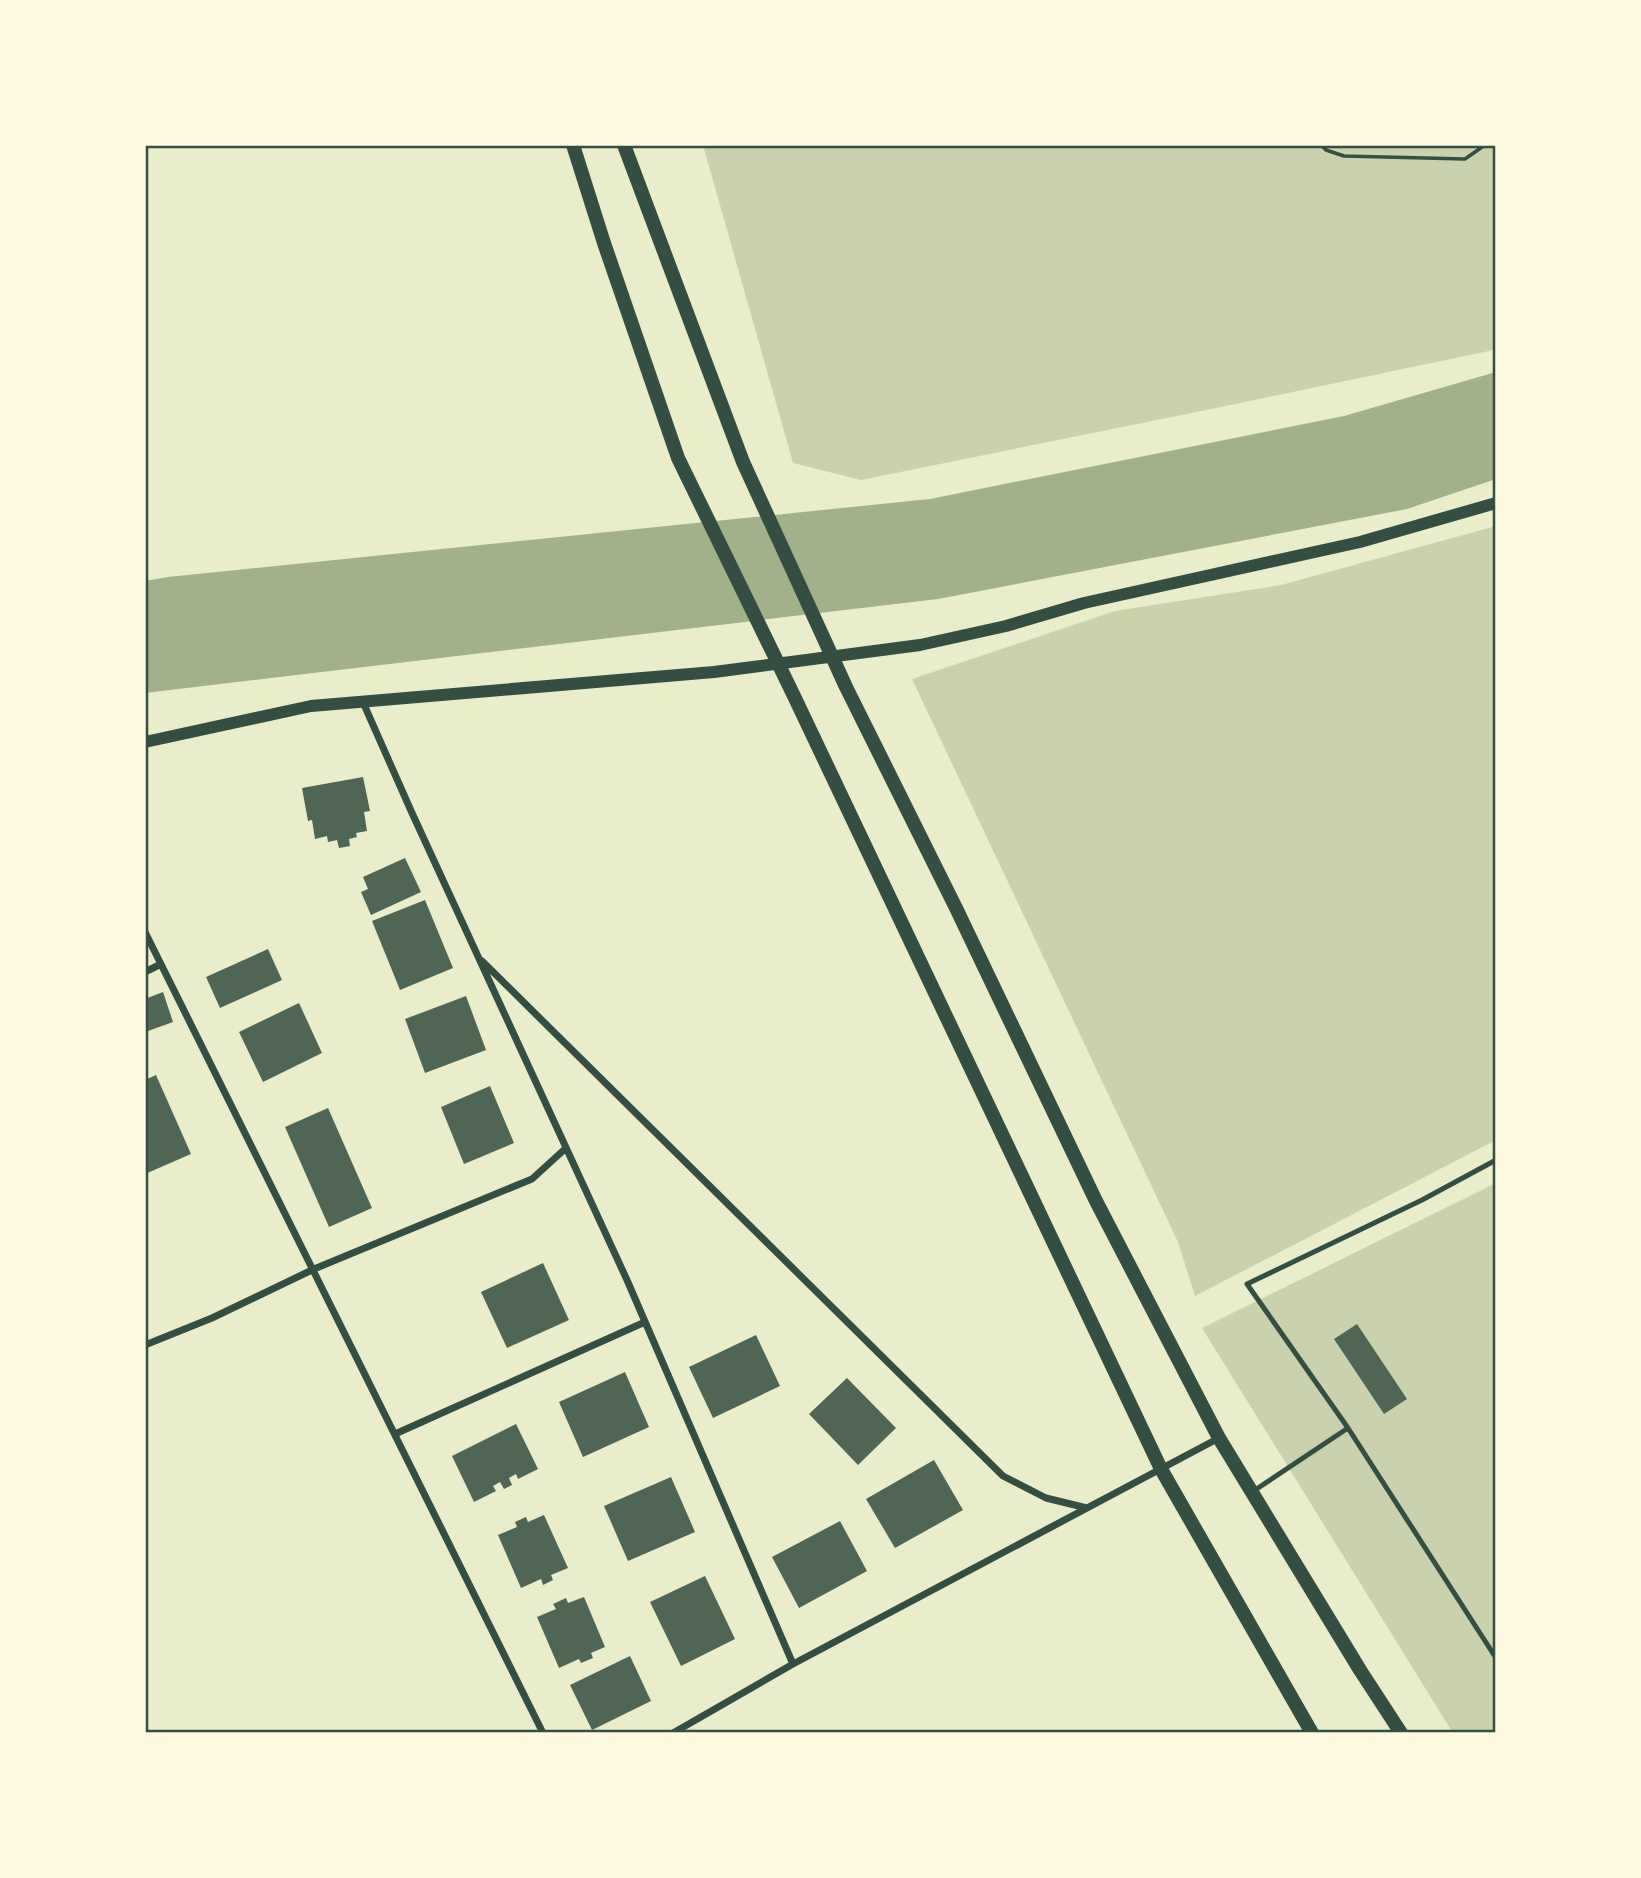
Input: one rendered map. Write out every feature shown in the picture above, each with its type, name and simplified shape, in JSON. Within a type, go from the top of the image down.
[{"type":"main road","points":[[573,145],[678,458],[1161,1469],[1312,1733]]},
{"type":"main road","points":[[625,145],[743,462],[846,687],[950,896],[1096,1201],[1219,1438],[1401,1733]]},
{"type":"street","points":[[145,742],[311,706],[714,672],[920,645],[1084,603],[1360,542],[1496,503]]},
{"type":"street","points":[[362,701],[645,1322],[793,1664]]},
{"type":"street","points":[[145,932],[543,1733]]},
{"type":"street","points":[[479,958],[1003,1476],[1046,1499],[1087,1508]]},
{"type":"street","points":[[145,972],[161,964]]},
{"type":"street","points":[[145,1345],[212,1318],[314,1269],[532,1179],[566,1148]]},
{"type":"street","points":[[395,1434],[645,1322]]},
{"type":"street","points":[[673,1733],[683,1731],[793,1664],[1219,1438]]},
{"type":"lane","points":[[1496,1160],[1422,1200],[1247,1284],[1348,1428],[1496,1658]]},
{"type":"lane","points":[[1252,1492],[1348,1428]]},
{"type":"path","points":[[1321,145],[1326,150],[1344,156],[1465,159],[1485,145]]},
{"type":"shaded area","points":[[703,145],[1496,145],[1496,348],[861,480],[793,463]]},
{"type":"shaded area","points":[[1496,372],[1496,479],[1407,509],[938,599],[145,693],[145,581],[930,499],[1344,416]]},
{"type":"shaded area","points":[[1496,526],[1496,1140],[1195,1296],[1178,1242],[912,679],[1115,611],[1281,585]]},
{"type":"shaded area","points":[[1496,1183],[1496,1733],[1453,1733],[1202,1328]]},
{"type":"building","points":[[363,777],[370,811],[364,812],[367,831],[356,833],[357,837],[349,839],[350,846],[339,848],[337,840],[328,842],[327,836],[315,839],[312,820],[308,821],[302,788]]},
{"type":"building","points":[[405,858],[421,892],[371,915],[361,892],[368,889],[363,877]]},
{"type":"building","points":[[425,900],[453,968],[400,990],[372,921]]},
{"type":"building","points":[[268,949],[282,980],[220,1008],[206,977]]},
{"type":"building","points":[[163,992],[173,1022],[148,1031],[145,1023],[145,999]]},
{"type":"building","points":[[466,996],[486,1050],[425,1073],[405,1019]]},
{"type":"building","points":[[299,1003],[322,1053],[263,1082],[239,1032]]},
{"type":"building","points":[[156,1075],[191,1154],[145,1174],[145,1080]]},
{"type":"building","points":[[490,1086],[514,1143],[464,1164],[441,1107]]},
{"type":"building","points":[[328,1108],[372,1208],[329,1227],[285,1127]]},
{"type":"building","points":[[543,1263],[569,1320],[507,1348],[481,1292]]},
{"type":"building","points":[[1357,1324],[1407,1399],[1384,1414],[1334,1339]]},
{"type":"building","points":[[756,1335],[780,1386],[713,1418],[689,1367]]},
{"type":"building","points":[[625,1372],[649,1427],[583,1457],[559,1402]]},
{"type":"building","points":[[847,1378],[896,1428],[858,1465],[809,1414]]},
{"type":"building","points":[[516,1424],[538,1469],[518,1479],[516,1474],[509,1478],[512,1485],[504,1489],[500,1482],[493,1486],[496,1491],[474,1502],[452,1456]]},
{"type":"building","points":[[934,1460],[963,1510],[895,1548],[866,1499]]},
{"type":"building","points":[[671,1477],[695,1532],[628,1561],[604,1506]]},
{"type":"building","points":[[544,1515],[568,1568],[551,1575],[553,1580],[543,1585],[541,1579],[521,1588],[498,1535],[517,1527],[515,1522],[526,1517],[528,1522]]},
{"type":"building","points":[[840,1521],[867,1571],[799,1608],[772,1557]]},
{"type":"building","points":[[705,1576],[735,1639],[681,1666],[650,1602]]},
{"type":"building","points":[[584,1597],[605,1647],[591,1653],[593,1658],[581,1663],[579,1659],[559,1668],[537,1617],[556,1609],[553,1604],[566,1598],[568,1603]]},
{"type":"building","points":[[630,1656],[651,1701],[592,1730],[570,1685]]}]
